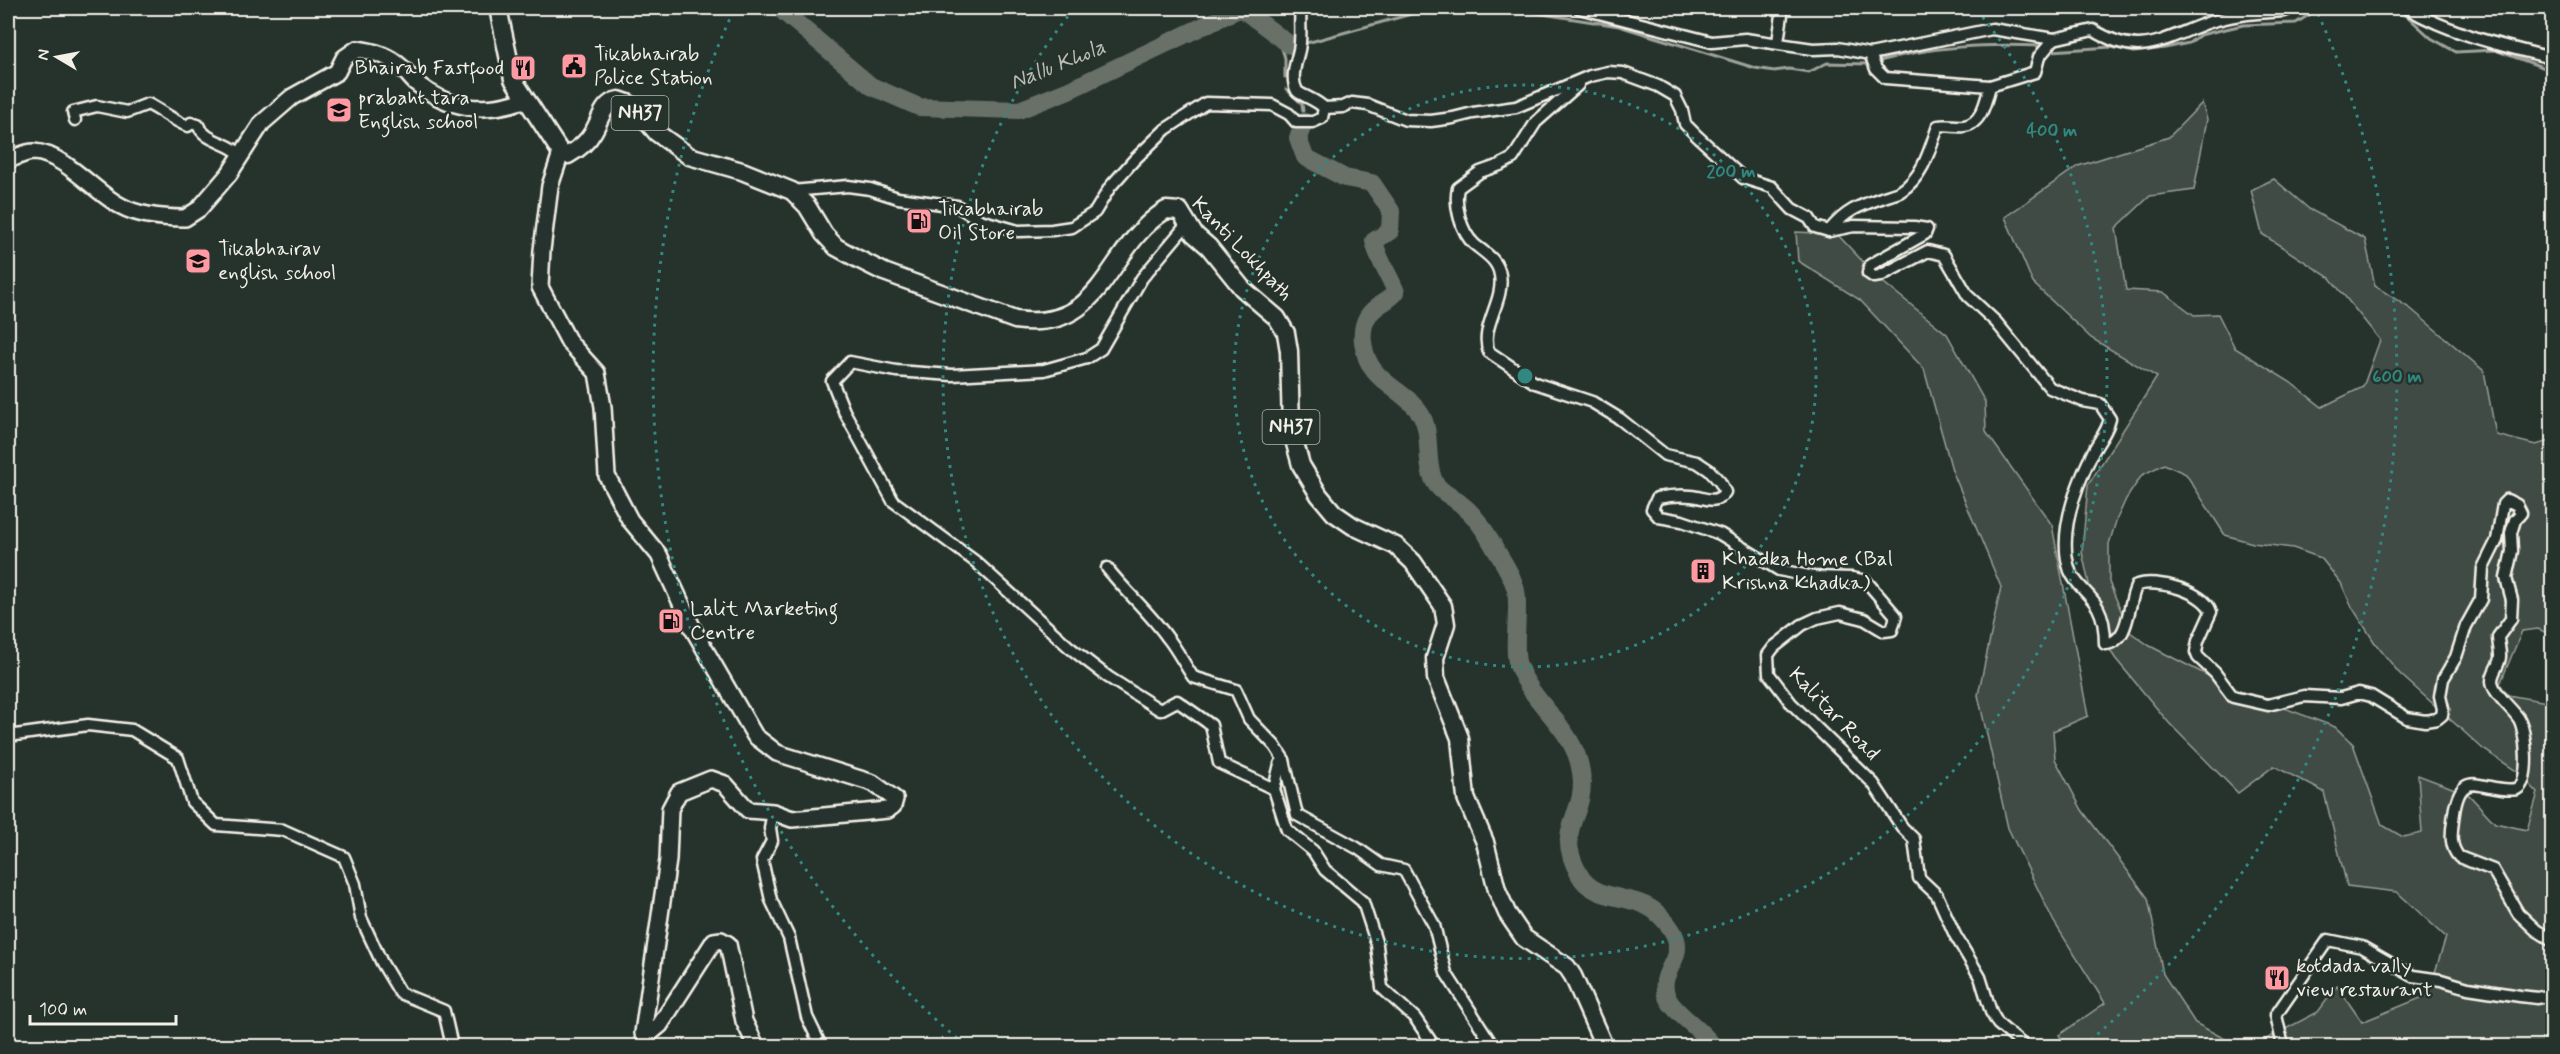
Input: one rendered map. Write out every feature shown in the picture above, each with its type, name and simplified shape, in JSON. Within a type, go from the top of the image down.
[{"type":"main road","points":[[498,8],[510,72],[525,100],[561,153]]},
{"type":"main road","name":"Kanti Lokhpath","points":[[561,153],[568,155],[581,148],[594,132],[607,105],[619,100],[628,103],[657,133],[689,156],[742,171],[792,191],[807,206],[824,234],[836,247],[858,259],[987,310],[1015,320],[1035,323],[1052,321],[1084,304],[1103,283],[1144,227],[1166,210],[1180,211],[1194,234],[1209,247],[1231,277],[1277,318],[1286,333],[1289,351],[1291,429],[1301,465],[1319,495],[1334,513],[1353,526],[1396,546],[1413,562],[1443,606],[1446,624],[1435,658],[1436,678],[1460,738],[1466,798],[1485,842],[1497,890],[1507,913],[1524,938],[1536,948],[1567,966],[1604,1047]]},
{"type":"street","points":[[1301,8],[1299,50],[1294,61],[1296,90],[1316,100],[1324,108],[1343,107],[1352,103],[1368,105],[1407,120],[1431,121],[1473,112],[1516,107],[1590,76],[1608,72],[1623,72],[1658,86],[1675,96],[1682,110],[1685,124],[1743,178],[1772,187],[1792,209],[1809,218],[1815,227],[1829,231],[1854,226],[1914,227],[1927,230],[1925,234],[1870,265],[1869,273],[1874,277],[1880,276],[1928,251],[1944,255],[1968,296],[1996,322],[2050,388],[2083,402],[2100,404],[2110,419],[2108,429],[2084,473],[2065,533],[2065,554],[2071,574],[2098,607],[2104,627],[2105,644],[2117,641],[2120,636],[2132,608],[2137,585],[2149,582],[2178,588],[2205,602],[2211,612],[2198,640],[2196,652],[2233,697],[2268,705],[2304,696],[2341,698],[2359,693],[2371,696],[2407,718],[2425,721],[2437,719],[2442,715],[2443,709],[2440,696],[2443,679],[2456,657],[2466,626],[2481,599],[2483,568],[2497,540],[2503,504],[2507,500],[2517,505],[2521,513],[2515,520],[2511,533],[2512,552],[2506,578],[2512,600],[2511,619],[2498,637],[2500,655],[2492,680],[2495,689],[2511,706],[2522,726],[2526,771],[2523,783],[2517,789],[2476,784],[2467,786],[2454,804],[2452,841],[2460,857],[2493,870],[2505,893],[2525,920],[2553,940]]},
{"type":"street","points":[[1579,8],[1712,42],[1745,39],[1778,42],[1813,49],[1838,48],[1870,54],[1992,29],[2054,39],[2093,30],[2111,41],[2148,46],[2211,21],[2284,11],[2290,8]]},
{"type":"street","points":[[1778,42],[1783,8]]},
{"type":"street","points":[[2407,8],[2430,21],[2483,39],[2553,58]]},
{"type":"street","points":[[1870,54],[1876,69],[1886,78],[1990,86],[2035,72],[2039,57],[2054,39]]},
{"type":"street","points":[[8,160],[26,153],[45,155],[62,164],[121,206],[140,212],[179,218],[191,216],[199,209],[229,174],[262,123],[292,97],[337,72],[344,58],[357,49],[387,57],[399,64],[415,82],[460,106],[486,110],[525,100]]},
{"type":"street","name":"Kalitar Road","points":[[1590,76],[1536,122],[1513,158],[1480,172],[1458,188],[1456,205],[1469,238],[1488,254],[1500,273],[1501,286],[1488,331],[1489,352],[1535,383],[1592,402],[1620,419],[1665,455],[1697,462],[1720,482],[1725,492],[1722,498],[1713,501],[1691,496],[1657,498],[1652,509],[1659,517],[1682,521],[1720,534],[1779,570],[1814,577],[1852,578],[1866,581],[1896,616],[1893,630],[1884,631],[1864,619],[1840,613],[1817,618],[1802,625],[1774,646],[1768,655],[1769,674],[1791,703],[1873,783],[1902,827],[1914,839],[1918,878],[1937,895],[1955,935],[1980,977],[1991,1012],[1998,1024],[2024,1047]]},
{"type":"street","points":[[1829,231],[1841,216],[1855,207],[1901,190],[1922,167],[1938,126],[1965,126],[1977,118],[1984,108],[1990,86]]},
{"type":"street","points":[[792,191],[848,186],[870,189],[898,198],[957,206],[980,220],[1018,231],[1052,230],[1072,226],[1095,212],[1110,187],[1134,160],[1166,129],[1206,103],[1272,105],[1289,114],[1296,122],[1313,122],[1322,118],[1324,108]]},
{"type":"street","points":[[75,120],[73,112],[97,106],[127,112],[148,104],[171,116],[182,125],[188,126],[191,123],[198,125],[201,131],[212,139],[233,146],[241,155]]},
{"type":"street","points":[[561,153],[550,186],[540,287],[569,342],[597,373],[603,407],[607,476],[630,520],[659,555],[693,629],[754,735],[777,753],[873,783],[895,799],[893,806],[888,810],[792,819],[773,812],[748,810],[725,784],[711,779],[679,792],[670,809],[668,860],[644,1040]]},
{"type":"street","points":[[1188,223],[1142,278],[1101,349],[1087,358],[1044,370],[952,375],[896,371],[849,362],[832,381],[844,411],[893,501],[976,562],[1068,646],[1108,677],[1160,710],[1177,701],[1211,725],[1219,763],[1274,789]]},
{"type":"street","points":[[1107,568],[1167,637],[1193,677],[1236,690],[1249,719],[1275,746],[1284,760],[1297,815],[1357,848],[1381,865],[1404,870],[1434,925],[1446,973],[1493,1047]]},
{"type":"street","points":[[8,736],[88,725],[132,730],[178,758],[192,802],[216,825],[283,831],[344,857],[355,884],[361,918],[382,963],[400,993],[444,1011],[452,1047]]},
{"type":"street","points":[[1284,760],[1280,764],[1274,789],[1287,830],[1313,852],[1325,870],[1363,902],[1377,945],[1382,988],[1415,1018],[1434,1047]]},
{"type":"street","points":[[773,812],[770,828],[772,841],[762,860],[764,870],[771,900],[789,938],[807,1017],[821,1047]]},
{"type":"street","points":[[644,1040],[660,1025],[714,941],[721,940],[728,945],[744,1021],[756,1047]]},
{"type":"street","points":[[2283,1047],[2276,1015],[2328,940],[2362,946],[2413,976],[2441,980],[2468,988],[2529,997],[2553,995]]},
{"type":"shaded area","points":[[2202,103],[2207,119],[2194,190],[2150,196],[2116,228],[2126,290],[2163,292],[2194,315],[2218,314],[2235,348],[2290,382],[2322,407],[2363,387],[2380,340],[2330,278],[2262,234],[2251,190],[2274,179],[2309,209],[2365,239],[2375,286],[2411,309],[2484,371],[2496,435],[2536,445],[2552,440],[2552,635],[2538,629],[2522,631],[2500,684],[2508,695],[2552,703],[2552,1046],[2253,1046],[2318,1012],[2337,986],[2362,1022],[2428,995],[2446,937],[2397,892],[2347,886],[2324,792],[2274,766],[2238,793],[2169,723],[2115,658],[2100,634],[2082,552],[2088,485],[2157,377],[2091,338],[2033,283],[2005,217],[2078,166],[2169,137]],"holes":[[[2164,464],[2186,474],[2225,535],[2253,543],[2293,548],[2321,558],[2341,583],[2352,607],[2375,643],[2399,673],[2483,749],[2518,772],[2538,793],[2527,830],[2495,823],[2468,794],[2418,775],[2422,833],[2403,837],[2382,825],[2353,744],[2335,727],[2234,689],[2150,646],[2130,632],[2109,582],[2109,544],[2116,521],[2126,499],[2142,475]]]},
{"type":"shaded area","points":[[1796,232],[1837,234],[1879,279],[1947,334],[1985,402],[1986,432],[2052,525],[2088,716],[2053,731],[2055,759],[2082,810],[2148,898],[2163,974],[2195,1023],[2238,1046],[2066,1046],[2059,1035],[2105,1003],[2054,922],[2008,828],[1978,695],[2001,587],[1952,470],[1924,369],[1860,300],[1798,261]]},
{"type":"waterway","name":"Nallu Khola","points":[[779,8],[871,86],[919,107],[1019,110],[1069,90],[1241,8],[1290,45]]},
{"type":"waterway","points":[[1303,44],[1433,8]]},
{"type":"waterway","points":[[1504,8],[1619,26],[1755,68],[1774,71],[1789,69],[1809,72],[1827,63],[1868,64]]},
{"type":"waterway","points":[[2051,51],[2111,47],[2134,52],[2165,48],[2189,43],[2200,35],[2243,25],[2296,23],[2320,8]]},
{"type":"waterway","points":[[2388,8],[2407,16],[2431,38],[2456,52],[2495,50],[2545,68],[2552,68]]},
{"type":"waterway","points":[[1278,36],[1285,58],[1285,77]]},
{"type":"waterway","points":[[1880,61],[1919,52],[1959,47],[2040,46]]},
{"type":"waterway","points":[[1286,89],[1302,104],[1303,111]]},
{"type":"waterway","points":[[1304,122],[1298,138],[1305,157],[1345,178],[1372,183],[1391,211],[1390,231],[1374,241],[1396,292],[1375,308],[1366,319],[1363,335],[1366,356],[1378,376],[1404,396],[1420,413],[1428,438],[1429,464],[1434,481],[1440,489],[1467,509],[1475,518],[1487,534],[1512,579],[1517,600],[1516,658],[1518,665],[1533,693],[1571,742],[1581,772],[1582,788],[1569,844],[1579,874],[1594,890],[1647,906],[1670,927],[1676,940],[1677,950],[1666,978],[1665,988],[1668,999],[1676,1010],[1713,1046]]},
{"type":"place","name":"Tikabhairab Police Station","points":[[574,66]]},
{"type":"place","name":"Bhairab Fastfood","points":[[523,68]]},
{"type":"place","name":"prabaht tara English school","points":[[339,110]]},
{"type":"place","name":"Tikabhairab Oil Store","points":[[919,221]]},
{"type":"place","name":"Tikabhairav english school","points":[[198,261]]},
{"type":"place","name":"Khadka Home (Bal Krishna Khadka)","points":[[1703,571]]},
{"type":"place","name":"Lalit Marketing Centre","points":[[671,621]]},
{"type":"place","name":"kotdada vally view restaurant","points":[[2277,978]]}]
